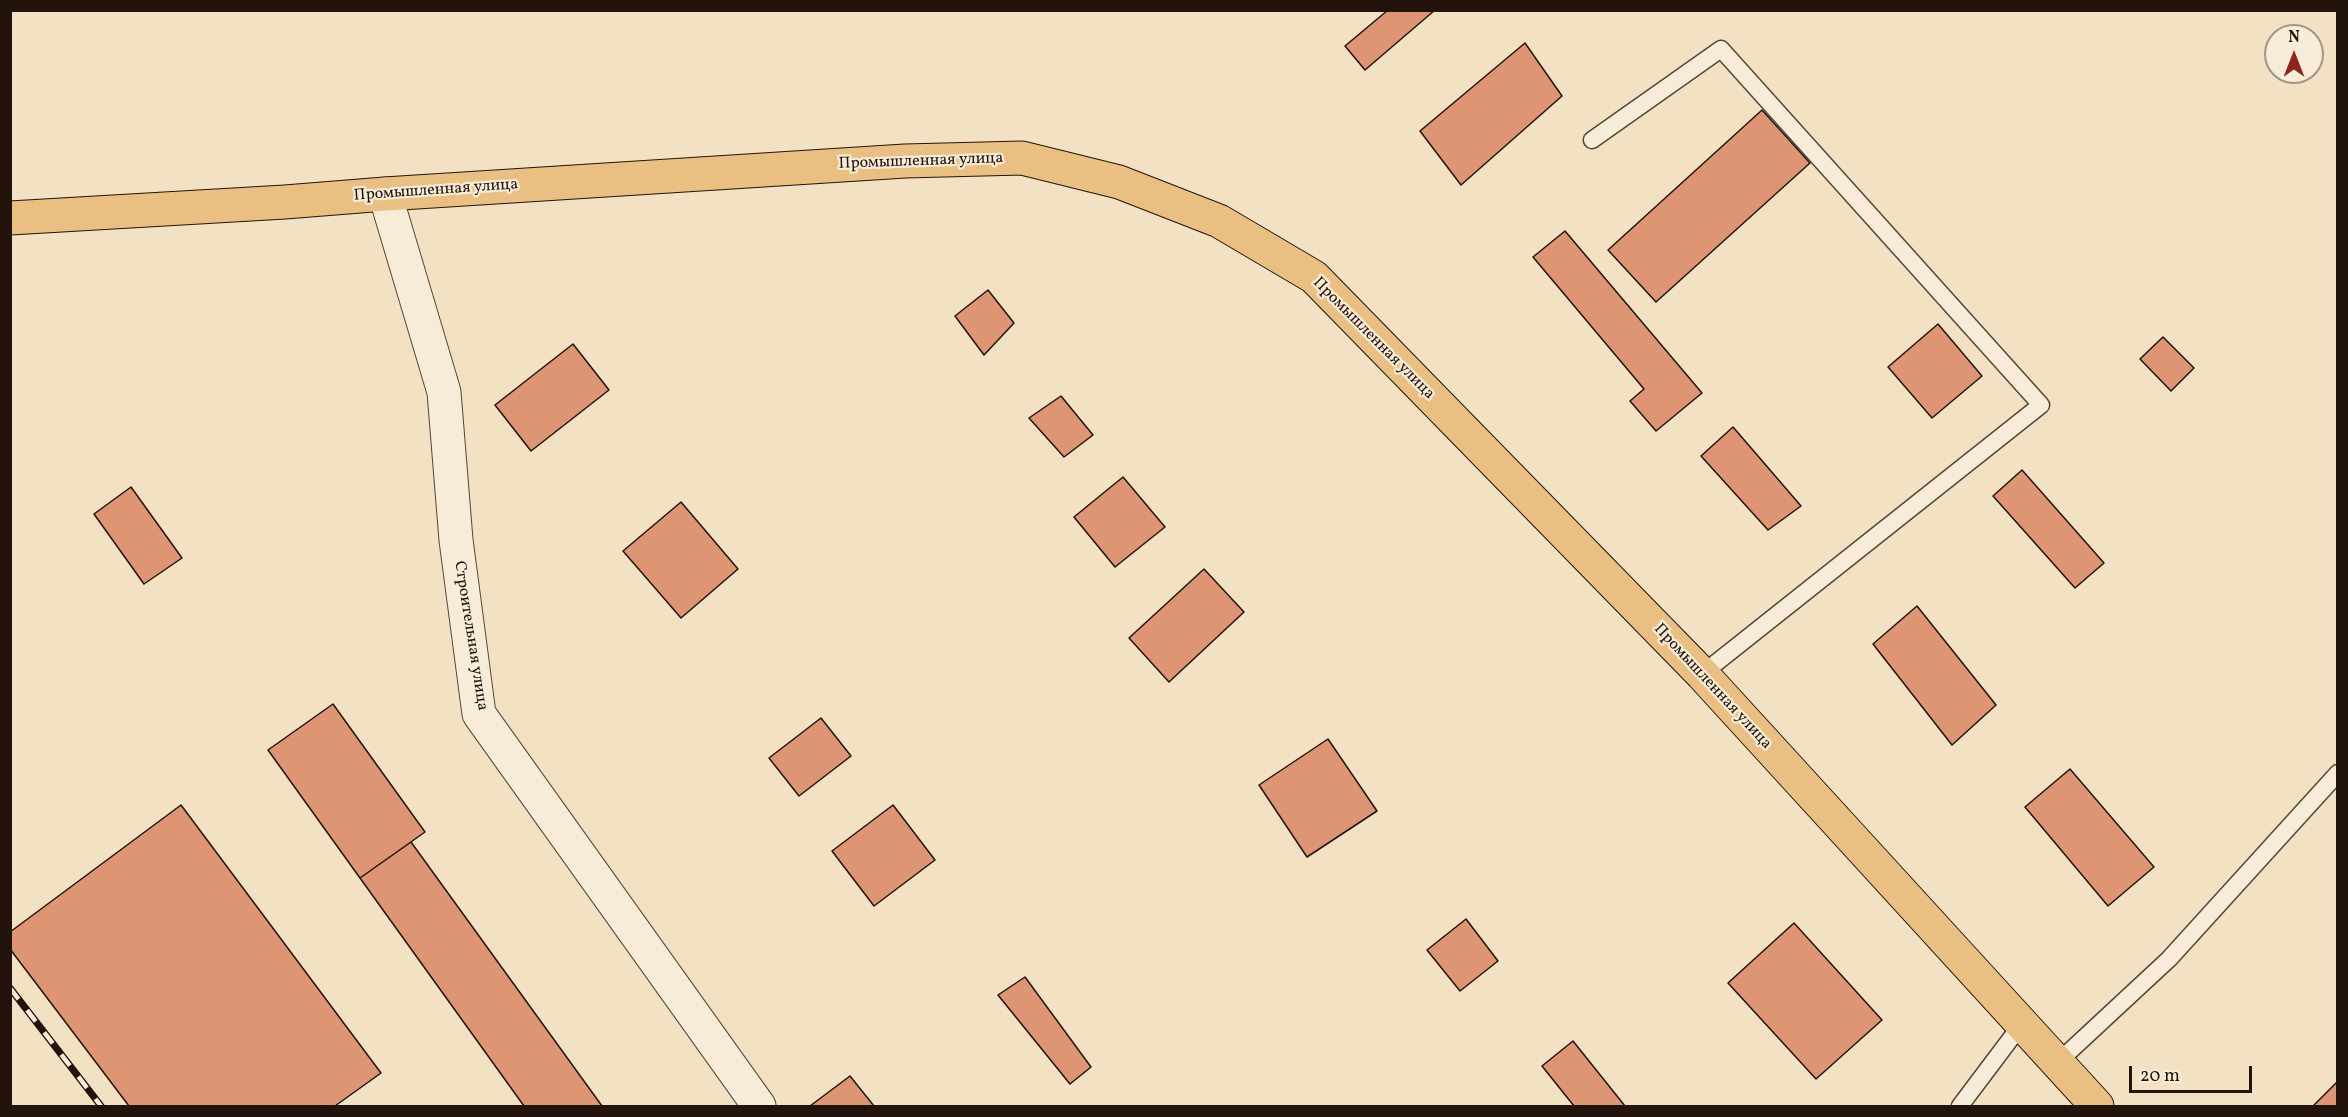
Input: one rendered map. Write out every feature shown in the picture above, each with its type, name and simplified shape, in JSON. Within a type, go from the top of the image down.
[{"type":"main road","name":"Промышленная улица","points":[[10,218],[905,161],[1022,158],[1119,182],[1219,221],[1314,277],[1702,674],[2097,1107]]},
{"type":"street","name":"Строительная улица","points":[[385,194],[444,392],[456,540],[479,714],[759,1107]]},
{"type":"lane","points":[[1592,140],[1721,49],[2041,405],[1702,674]]},
{"type":"lane","points":[[2057,1063],[2169,959],[2337,773]]},
{"type":"lane","points":[[1960,1107],[2021,1025]]},
{"type":"building","points":[[1388,10],[1435,10],[1365,70],[1345,46]]},
{"type":"building","points":[[1525,43],[1562,96],[1461,185],[1420,131]]},
{"type":"building","points":[[1762,110],[1810,163],[1656,302],[1608,250]]},
{"type":"building","points":[[1565,231],[1702,393],[1656,431],[1630,401],[1644,389],[1533,257]]},
{"type":"building","points":[[988,290],[1014,323],[984,355],[955,316]]},
{"type":"building","points":[[1938,324],[1982,376],[1932,418],[1888,367]]},
{"type":"building","points":[[2163,337],[2194,368],[2171,391],[2140,359]]},
{"type":"building","points":[[573,344],[609,390],[531,451],[495,405]]},
{"type":"building","points":[[1061,396],[1093,435],[1064,457],[1029,418]]},
{"type":"building","points":[[1733,427],[1801,506],[1768,530],[1701,456]]},
{"type":"building","points":[[2022,470],[2104,563],[2075,588],[1993,496]]},
{"type":"building","points":[[1123,477],[1165,527],[1115,567],[1074,517]]},
{"type":"building","points":[[131,487],[182,558],[144,584],[94,514]]},
{"type":"building","points":[[681,502],[738,569],[681,618],[623,551]]},
{"type":"building","points":[[1204,569],[1244,612],[1169,682],[1129,638]]},
{"type":"building","points":[[1917,606],[1996,705],[1952,745],[1873,644]]},
{"type":"building","points":[[333,704],[425,832],[360,878],[268,750]]},
{"type":"building","points":[[821,718],[851,756],[799,796],[769,758]]},
{"type":"building","points":[[1328,739],[1377,811],[1307,857],[1259,785]]},
{"type":"building","points":[[2070,769],[2154,867],[2108,906],[2025,807]]},
{"type":"building","points":[[181,805],[381,1073],[335,1106],[129,1106],[10,949],[10,932]]},
{"type":"building","points":[[893,805],[935,860],[874,906],[832,851]]},
{"type":"building","points":[[411,842],[602,1106],[524,1106],[360,878]]},
{"type":"building","points":[[1466,919],[1498,961],[1460,991],[1427,950]]},
{"type":"building","points":[[1794,923],[1882,1020],[1816,1079],[1728,983]]},
{"type":"building","points":[[1025,977],[1091,1067],[1070,1084],[998,995]]},
{"type":"building","points":[[1573,1041],[1625,1106],[1574,1106],[1542,1066]]},
{"type":"building","points":[[850,1076],[874,1106],[810,1106]]},
{"type":"building","points":[[2338,1081],[2338,1106],[2313,1106]]},
{"type":"railway","points":[[10,988],[101,1106]]}]
